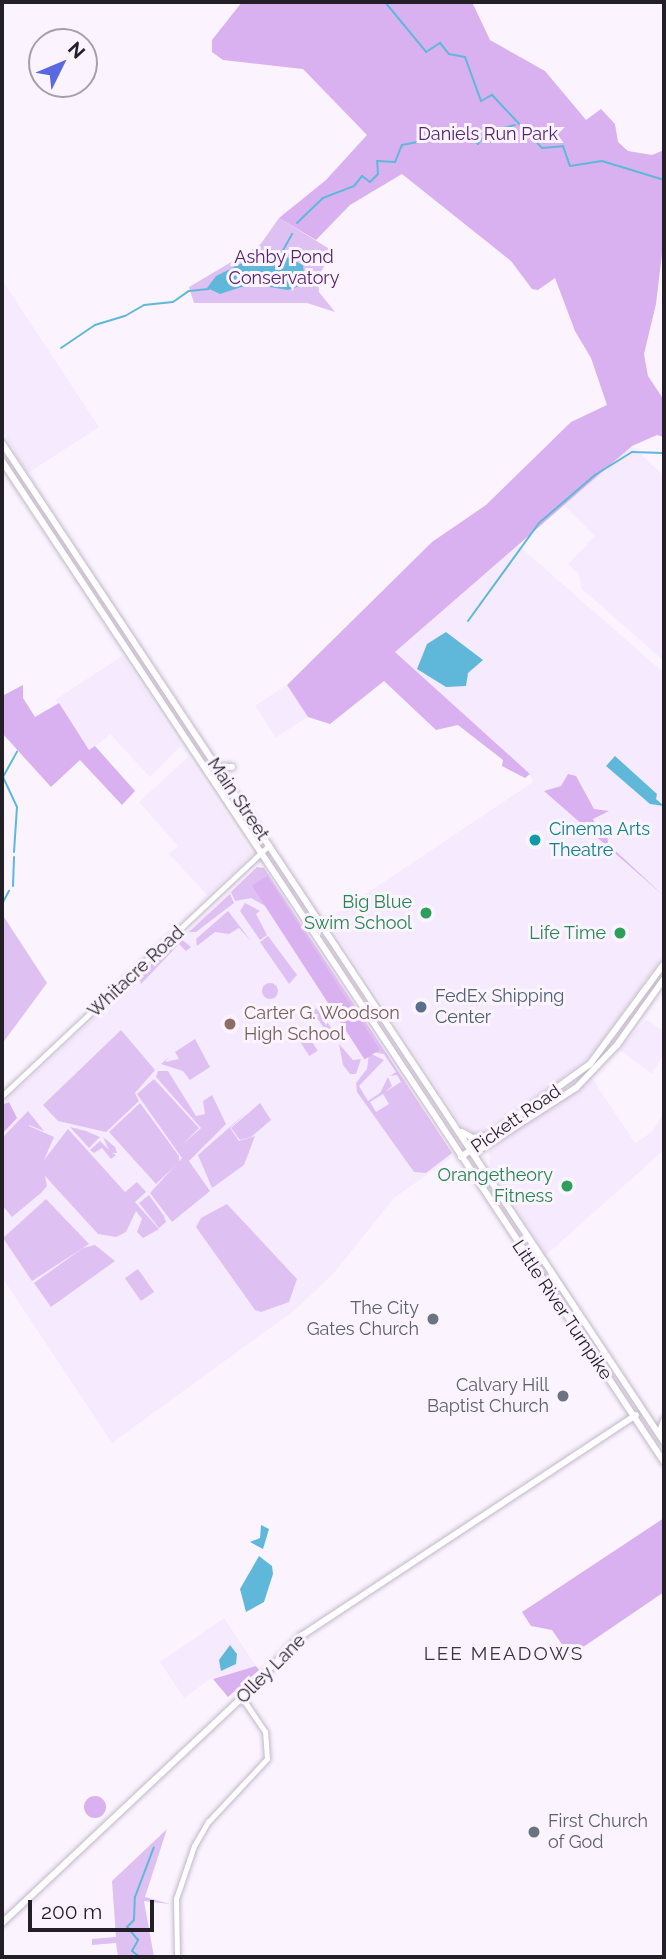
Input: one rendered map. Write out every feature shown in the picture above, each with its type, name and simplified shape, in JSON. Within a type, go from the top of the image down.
[{"type":"main road","name":"Main Street","points":[[2,443],[472,1152]]},
{"type":"main road","name":"Main Street","points":[[2,461],[461,1157]]},
{"type":"main road","points":[[217,767],[232,767]]},
{"type":"main road","name":"Pickett Road","points":[[472,1152],[590,1064],[664,964]]},
{"type":"main road","name":"Pickett Road","points":[[461,1157],[576,1088],[617,1045],[664,979]]},
{"type":"main road","points":[[456,1126],[473,1139],[495,1133]]},
{"type":"main road","name":"Little River Turnpike","points":[[472,1152],[664,1442]]},
{"type":"main road","name":"Little River Turnpike","points":[[461,1157],[664,1462]]},
{"type":"main road","name":"Olley Lane","points":[[2,1923],[314,1627],[643,1410]]},
{"type":"main road","points":[[659,1434],[664,1420]]},
{"type":"street","name":"Whitacre Road","points":[[2,1096],[269,845]]},
{"type":"street","points":[[177,1957],[176,1899],[194,1846],[208,1822],[267,1759],[265,1732],[242,1698]]},
{"type":"shaded area","points":[[2,280],[99,427],[28,473],[2,430]]},
{"type":"shaded area","points":[[632,446],[664,476],[664,661],[581,588],[579,574],[568,564],[595,536],[564,505]]},
{"type":"shaded area","points":[[518,545],[664,673],[664,955],[592,1054],[545,1092],[486,1131],[472,1133],[463,1127],[327,920],[533,782],[530,774],[395,652]]},
{"type":"shaded area","points":[[122,656],[181,746],[150,777],[110,734],[89,752],[55,700]]},
{"type":"shaded area","points":[[287,685],[308,717],[276,738],[255,706]]},
{"type":"shaded area","points":[[188,757],[252,854],[208,896],[169,854],[178,846],[139,802]]},
{"type":"shaded area","points":[[257,867],[262,868],[452,1157],[394,1198],[333,1274],[295,1310],[112,1443],[2,1277],[2,1104]]},
{"type":"shaded area","points":[[646,1020],[664,1031],[664,1054],[652,1074],[619,1049]]},
{"type":"shaded area","points":[[591,1077],[635,1143],[652,1132],[664,1113],[664,1150],[546,1255],[490,1165],[489,1150]]},
{"type":"shaded area","points":[[224,1618],[256,1666],[210,1679],[184,1698],[160,1662]]},
{"type":"green space","name":"Daniels Run Park","points":[[242,2],[472,2],[490,40],[545,71],[586,120],[601,109],[615,124],[618,142],[628,151],[652,155],[664,150],[664,237],[656,304],[644,354],[648,376],[664,400],[664,437],[657,435],[632,446],[395,652],[530,774],[525,778],[502,766],[503,760],[458,725],[436,730],[384,681],[330,724],[308,717],[287,685],[432,542],[486,505],[571,422],[607,405],[591,358],[575,331],[555,278],[538,290],[532,289],[511,261],[402,174],[350,205],[316,240],[279,218],[326,180],[367,135],[303,69],[223,60],[212,52],[212,40]]},
{"type":"green space","name":"Ashby Pond Conservatory","points":[[279,218],[333,251],[318,277],[319,292],[335,312],[307,303],[194,303],[189,287],[260,245]]},
{"type":"green space","points":[[23,685],[23,698],[35,717],[59,703],[89,750],[95,746],[135,791],[122,805],[80,760],[51,787],[2,733],[4,695]]},
{"type":"green space","points":[[568,774],[576,776],[594,809],[609,811],[593,819],[598,830],[607,832],[608,844],[664,896],[544,791],[561,786]]},
{"type":"green space","points":[[257,867],[264,868],[452,1153],[426,1173],[414,1172],[357,1092],[356,1083],[367,1069],[369,1053],[384,1060],[359,1086],[368,1101],[380,1093],[388,1077],[392,1086],[385,1092],[401,1082],[397,1075],[390,1076],[396,1072],[384,1054],[359,1050],[267,907],[251,898],[235,901],[231,892]],"holes":[[[383,1094],[389,1104],[376,1112],[370,1102]]]},
{"type":"green space","points":[[267,876],[380,1050],[365,1059],[252,886]]},
{"type":"green space","points":[[230,894],[234,903],[196,932],[189,932]]},
{"type":"green space","points":[[245,903],[260,911],[256,914],[267,935],[260,940],[240,911]]},
{"type":"green space","points":[[228,911],[251,941],[239,928],[229,934],[215,932],[197,946],[196,939]]},
{"type":"green space","points":[[2,914],[47,983],[2,1044]]},
{"type":"green space","points":[[268,936],[297,975],[289,984],[260,942]]},
{"type":"green space","points":[[180,938],[191,947],[186,951],[179,944],[141,984],[139,976]]},
{"type":"green space","points":[[270,983],[278,991],[270,999],[262,991]]},
{"type":"green space","points":[[316,1008],[339,1038],[332,1038],[335,1044],[313,1012]]},
{"type":"green space","points":[[303,1028],[318,1051],[309,1056],[295,1033]]},
{"type":"green space","points":[[121,1030],[155,1070],[135,1093],[139,1101],[106,1132],[58,1121],[43,1105]]},
{"type":"green space","points":[[195,1039],[210,1067],[190,1080],[183,1071],[161,1064],[169,1057],[165,1062],[179,1059],[175,1052]]},
{"type":"green space","points":[[339,1044],[353,1060],[361,1059],[356,1074],[350,1074],[343,1065]]},
{"type":"green space","points":[[158,1071],[168,1071],[196,1116],[205,1114],[203,1101],[212,1095],[226,1124],[189,1161],[210,1191],[172,1222],[150,1193],[182,1158],[137,1094],[154,1079],[199,1128],[182,1145],[201,1128],[156,1077]]},
{"type":"green space","points":[[9,1102],[17,1118],[2,1134],[2,1105]]},
{"type":"green space","points":[[140,1103],[179,1156],[179,1162],[156,1184],[109,1132]]},
{"type":"green space","points":[[260,1103],[271,1120],[251,1137],[240,1140],[231,1128]]},
{"type":"green space","points":[[28,1111],[44,1131],[29,1126],[54,1137],[44,1160],[68,1129],[125,1192],[137,1182],[146,1192],[135,1202],[159,1229],[143,1238],[137,1232],[142,1219],[136,1211],[126,1232],[116,1237],[98,1234],[45,1176],[47,1186],[12,1217],[2,1205],[2,1138]]},
{"type":"green space","points":[[247,1112],[230,1128],[239,1141],[255,1136],[244,1165],[212,1188],[198,1155]]},
{"type":"green space","points":[[70,1127],[86,1131],[100,1137],[89,1148]]},
{"type":"green space","points":[[103,1137],[115,1147],[117,1153],[112,1153],[116,1155],[111,1159],[102,1148],[94,1153],[90,1150],[100,1141],[109,1150]]},
{"type":"green space","points":[[149,1195],[166,1222],[159,1228],[139,1203]]},
{"type":"green space","points":[[46,1199],[89,1244],[32,1281],[3,1238]]},
{"type":"green space","points":[[227,1204],[297,1279],[289,1302],[261,1312],[255,1310],[196,1227],[201,1218]]},
{"type":"green space","points":[[95,1245],[115,1261],[51,1307],[34,1283],[83,1248]]},
{"type":"green space","points":[[138,1269],[154,1292],[141,1301],[125,1278]]},
{"type":"green space","points":[[664,1518],[664,1592],[570,1656],[552,1630],[531,1626],[522,1612]]},
{"type":"green space","points":[[256,1666],[259,1670],[228,1697],[213,1679]]},
{"type":"green space","points":[[95,1796],[103,1799],[106,1807],[103,1815],[95,1818],[87,1815],[84,1807],[87,1799]]},
{"type":"green space","points":[[167,1829],[145,1897],[170,1904],[144,1901],[154,1957],[118,1957],[116,1943],[92,1945],[92,1939],[116,1937],[112,1881]]},
{"type":"water","points":[[271,249],[303,265],[305,284],[288,290],[251,284],[220,294],[207,288],[216,276]]},
{"type":"water","points":[[446,632],[483,660],[468,673],[466,686],[446,687],[417,669],[427,644]]},
{"type":"water","points":[[615,756],[657,794],[656,799],[664,806],[650,804],[606,766]]},
{"type":"water","points":[[261,1525],[269,1529],[263,1549],[250,1542],[260,1538]]},
{"type":"water","points":[[259,1556],[272,1566],[273,1574],[264,1602],[246,1612],[240,1589]]},
{"type":"water","points":[[230,1645],[237,1654],[236,1664],[221,1671],[219,1660]]},
{"type":"waterway","points":[[385,2],[426,52],[440,43],[449,54],[465,57],[481,101],[492,95],[542,148],[563,146],[570,166],[602,161],[664,180]]},
{"type":"waterway","points":[[297,223],[323,198],[354,186],[362,176],[370,182],[378,174],[377,161],[395,162],[402,145],[423,141],[430,134],[451,137],[466,132],[478,144],[485,133],[515,125]]},
{"type":"waterway","points":[[281,254],[292,234]]},
{"type":"waterway","points":[[61,348],[95,325],[125,316],[144,305],[173,302],[189,291],[209,289]]},
{"type":"waterway","points":[[468,621],[539,523],[595,475],[632,452],[663,453]]},
{"type":"waterway","points":[[14,852],[17,807],[3,777],[17,752]]},
{"type":"waterway","points":[[13,886],[14,857]]},
{"type":"waterway","points":[[2,904],[9,891]]},
{"type":"waterway","points":[[140,1957],[132,1951],[138,1940],[127,1927],[134,1920],[135,1897],[154,1847]]},
{"type":"place","name":"Cinema Arts Theatre","points":[[535,840]]},
{"type":"place","name":"Big Blue Swim School","points":[[426,913]]},
{"type":"place","name":"Life Time","points":[[620,933]]},
{"type":"place","name":"FedEx Shipping Center","points":[[421,1007]]},
{"type":"place","name":"Carter G. Woodson High School","points":[[230,1024]]},
{"type":"place","name":"Orangetheory Fitness","points":[[567,1186]]},
{"type":"place","name":"The City Gates Church","points":[[433,1319]]},
{"type":"place","name":"Calvary Hill Baptist Church","points":[[563,1396]]},
{"type":"place","name":"First Church of God","points":[[534,1832]]},
{"type":"district","name":"LEE MEADOWS","points":[[504,1654]]}]
